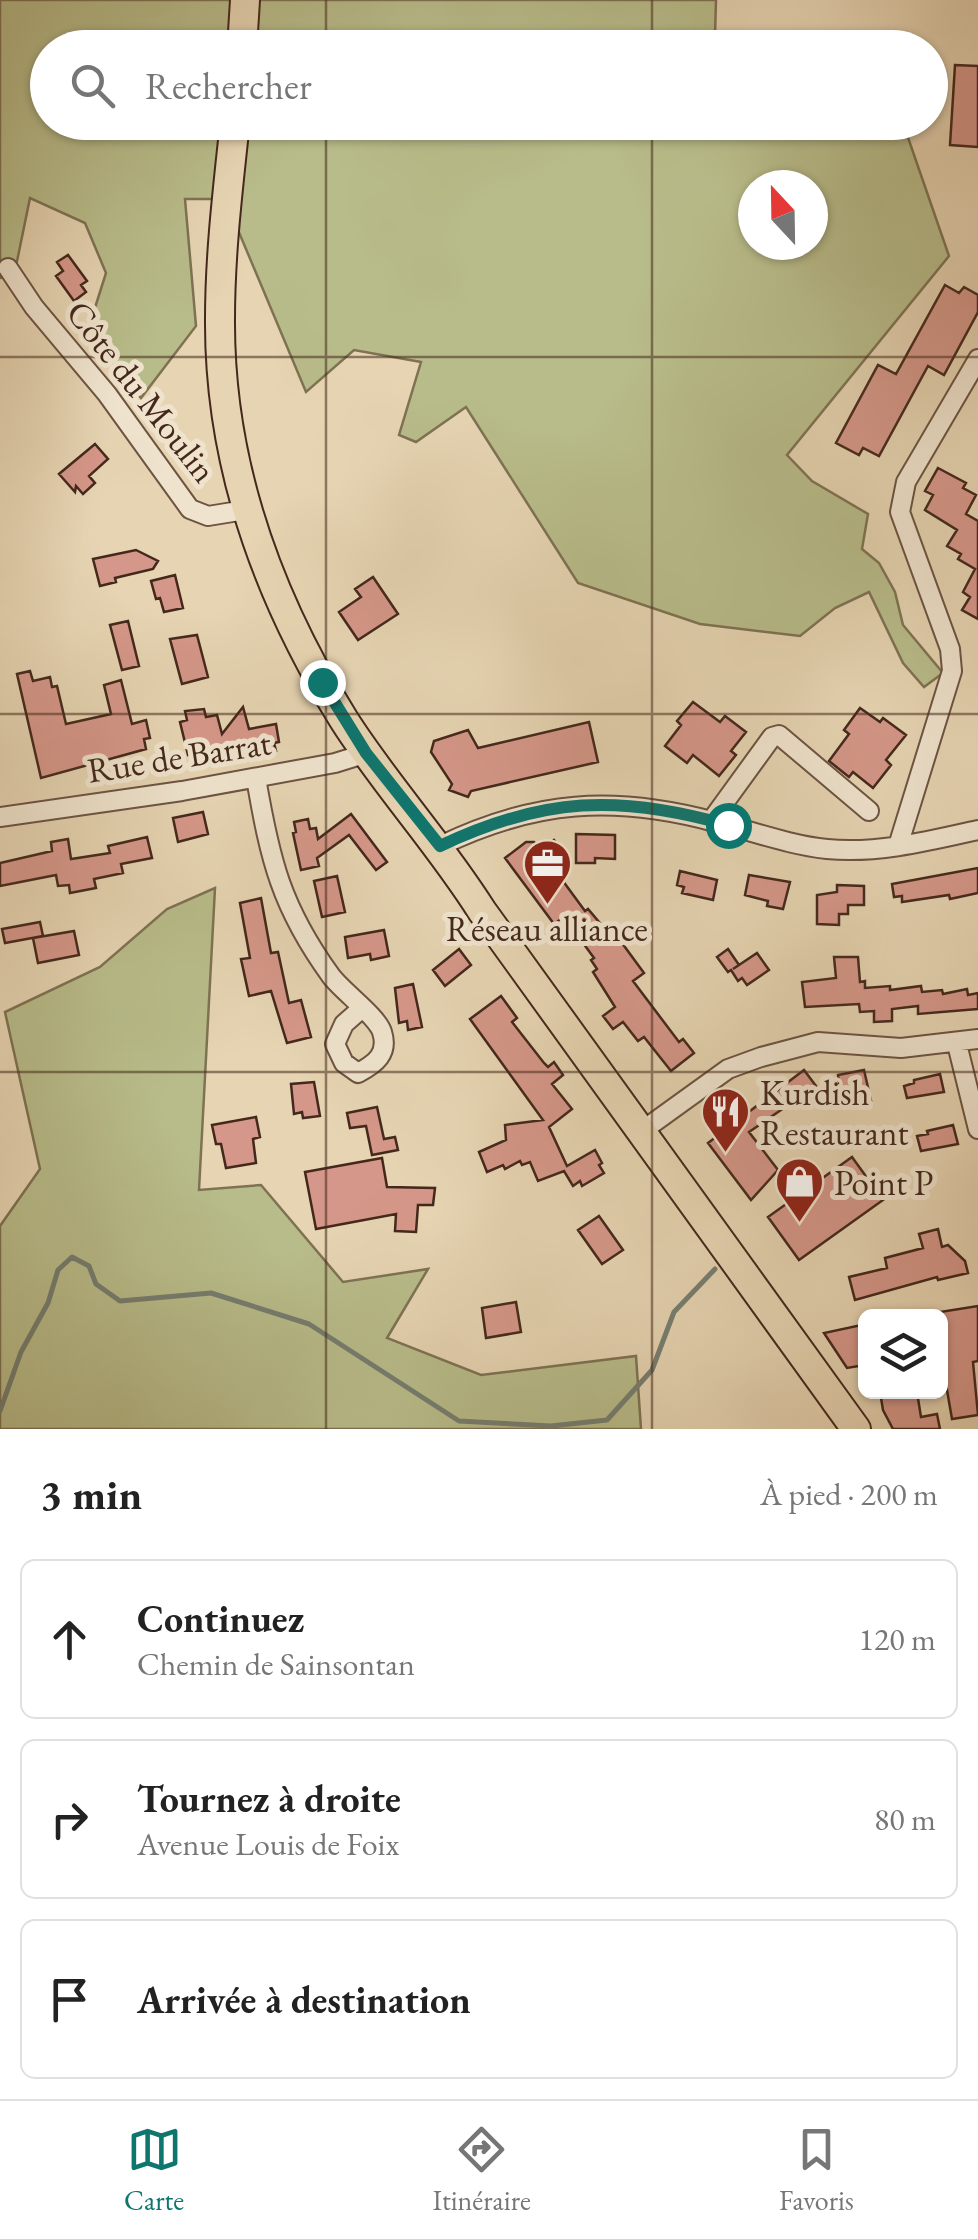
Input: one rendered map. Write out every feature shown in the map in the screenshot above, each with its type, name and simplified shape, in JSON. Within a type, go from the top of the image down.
[{"type":"main road","points":[[243,30],[245,0]]},
{"type":"main road","points":[[233,140],[222,246],[220,322],[230,446],[257,547],[284,612],[366,753],[440,846],[856,1429]]},
{"type":"street","name":"Côte du Moulin","points":[[8,268],[34,306],[107,394],[190,509],[208,516],[246,510]]},
{"type":"street","points":[[898,846],[952,671],[950,649],[900,512],[902,497],[906,482],[978,359]]},
{"type":"street","points":[[711,820],[772,737],[779,735],[869,811]]},
{"type":"street","name":"Rue de Barrat","points":[[0,817],[256,778],[366,753]]},
{"type":"street","points":[[256,778],[278,884],[307,940],[333,979],[360,1009]]},
{"type":"street","points":[[440,846],[503,821],[597,803],[628,804],[711,820],[823,849],[898,846],[978,830]]},
{"type":"street","points":[[642,1131],[728,1069],[761,1057],[818,1042],[901,1048],[978,1039]]},
{"type":"street","points":[[957,1044],[978,1129]]},
{"type":"green space","points":[[0,0],[716,0],[715,30],[30,30],[30,140],[909,140],[949,256],[787,455],[812,481],[868,514],[862,549],[879,563],[895,592],[903,625],[943,673],[924,687],[903,663],[869,592],[835,608],[800,636],[700,624],[578,583],[466,407],[416,442],[399,435],[421,362],[354,350],[306,392],[225,199],[185,199],[196,326],[141,398],[86,336],[106,273],[85,223],[30,198],[14,276],[0,278]]},
{"type":"green space","points":[[215,888],[199,1190],[261,1185],[343,1282],[428,1269],[387,1338],[481,1375],[636,1356],[641,1429],[0,1429],[0,1226],[40,1169],[5,1012],[100,967],[167,909]]},
{"type":"building","points":[[955,65],[978,66],[978,147],[950,145]]},
{"type":"building","points":[[68,255],[87,281],[81,285],[86,292],[74,301],[56,276],[63,271],[57,262]]},
{"type":"building","points":[[945,285],[959,293],[964,287],[978,295],[978,312],[944,375],[928,366],[879,456],[863,448],[859,455],[836,443],[878,365],[896,374]]},
{"type":"building","points":[[95,444],[108,459],[89,476],[95,483],[83,494],[76,486],[75,492],[59,474]]},
{"type":"building","points":[[938,468],[966,483],[963,488],[976,495],[966,514],[978,521],[978,619],[962,610],[970,597],[963,592],[975,569],[958,559],[961,554],[947,546],[957,530],[925,510],[933,495],[925,491]]},
{"type":"building","points":[[136,550],[158,561],[153,569],[115,578],[116,582],[100,586],[93,559]]},
{"type":"building","points":[[175,575],[183,608],[164,612],[151,581]]},
{"type":"building","points":[[373,577],[398,614],[358,640],[339,612],[361,597],[355,589]]},
{"type":"building","points":[[128,621],[139,666],[122,670],[110,625]]},
{"type":"building","points":[[197,635],[208,677],[182,684],[170,639]]},
{"type":"building","points":[[30,671],[33,681],[50,677],[52,687],[57,686],[66,724],[111,714],[104,685],[121,680],[132,724],[146,720],[150,738],[144,739],[146,749],[41,778],[17,674]]},
{"type":"building","points":[[693,702],[720,722],[725,716],[746,732],[731,751],[736,755],[719,776],[693,755],[687,763],[665,746],[681,725],[677,721]]},
{"type":"building","points":[[243,707],[249,729],[276,724],[276,751],[217,765],[213,749],[188,755],[180,722],[187,720],[185,711],[204,709],[206,717],[217,715],[222,734]]},
{"type":"building","points":[[860,708],[880,722],[883,718],[906,735],[886,760],[891,765],[873,788],[853,772],[849,777],[829,761],[849,734],[844,730]]},
{"type":"building","points":[[589,722],[598,762],[471,791],[468,797],[449,790],[452,784],[431,752],[434,741],[468,730],[478,748]]},
{"type":"building","points":[[203,812],[208,834],[178,842],[173,818]]},
{"type":"building","points":[[351,814],[387,862],[376,870],[349,835],[317,858],[319,866],[301,870],[294,822],[308,819],[310,829],[316,828],[318,839]]},
{"type":"building","points":[[576,834],[615,835],[615,859],[595,858],[595,863],[576,863]]},
{"type":"building","points":[[147,837],[152,858],[121,864],[123,873],[94,879],[96,888],[70,893],[69,885],[58,886],[56,875],[0,886],[0,863],[52,851],[51,842],[68,839],[71,859],[110,853],[108,846]]},
{"type":"building","points":[[554,840],[570,862],[549,862],[585,911],[588,909],[616,942],[619,939],[644,973],[633,981],[679,1042],[683,1039],[694,1053],[671,1071],[644,1037],[638,1041],[623,1022],[613,1029],[603,1016],[615,1007],[593,972],[597,969],[591,960],[594,958],[564,917],[554,924],[505,858],[526,842],[534,842],[540,850]]},
{"type":"building","points":[[978,868],[978,893],[902,902],[902,896],[894,897],[892,884]]},
{"type":"building","points":[[680,871],[717,880],[713,900],[682,893],[684,887],[677,885]]},
{"type":"building","points":[[749,875],[790,882],[783,909],[745,895]]},
{"type":"building","points":[[337,876],[345,912],[322,917],[314,881]]},
{"type":"building","points":[[837,885],[864,886],[864,905],[848,905],[848,914],[839,914],[839,925],[817,924],[817,895],[837,892]]},
{"type":"building","points":[[261,898],[271,953],[278,952],[289,1003],[301,1000],[311,1037],[287,1043],[271,991],[249,996],[241,959],[250,958],[240,903]]},
{"type":"building","points":[[40,922],[43,936],[5,943],[2,929]]},
{"type":"building","points":[[384,930],[389,956],[371,960],[370,954],[348,958],[345,937]]},
{"type":"building","points":[[74,931],[79,955],[38,963],[33,938]]},
{"type":"building","points":[[459,949],[471,965],[445,986],[433,970]]},
{"type":"building","points":[[728,949],[739,965],[757,953],[769,970],[747,985],[742,978],[738,981],[717,957]]},
{"type":"building","points":[[834,957],[858,957],[860,982],[865,981],[865,988],[921,986],[922,992],[942,990],[943,994],[967,989],[968,995],[978,993],[978,1009],[918,1014],[918,1006],[892,1009],[892,1021],[874,1022],[874,1011],[860,1012],[859,1004],[805,1007],[802,982],[836,978]]},
{"type":"building","points":[[413,984],[422,1027],[408,1030],[407,1021],[399,1023],[395,988]]},
{"type":"building","points":[[501,996],[517,1018],[512,1022],[544,1063],[548,1067],[554,1062],[563,1075],[552,1084],[572,1109],[549,1127],[567,1166],[595,1150],[602,1163],[599,1165],[604,1173],[582,1186],[580,1181],[573,1186],[564,1171],[538,1181],[530,1162],[522,1165],[520,1161],[487,1172],[479,1152],[506,1140],[505,1125],[543,1120],[470,1019]]},
{"type":"building","points":[[804,1070],[816,1086],[749,1132],[778,1170],[751,1200],[708,1143]]},
{"type":"building","points":[[864,1070],[872,1105],[854,1108],[851,1089],[840,1091],[838,1075]]},
{"type":"building","points":[[940,1074],[944,1092],[907,1098],[904,1086]]},
{"type":"building","points":[[314,1082],[320,1116],[303,1118],[302,1112],[294,1114],[291,1084]]},
{"type":"building","points":[[377,1107],[384,1139],[395,1137],[398,1150],[372,1155],[366,1126],[350,1128],[347,1113]]},
{"type":"building","points":[[256,1117],[260,1137],[253,1139],[256,1163],[226,1168],[212,1125]]},
{"type":"building","points":[[953,1125],[958,1144],[921,1151],[917,1136]]},
{"type":"building","points":[[852,1157],[883,1200],[799,1260],[768,1217]]},
{"type":"building","points":[[382,1158],[387,1187],[435,1188],[433,1205],[418,1205],[416,1232],[395,1231],[396,1214],[316,1229],[305,1172]]},
{"type":"building","points":[[599,1216],[623,1250],[602,1264],[578,1230]]},
{"type":"building","points":[[938,1229],[942,1247],[948,1245],[965,1261],[968,1273],[938,1280],[937,1277],[855,1300],[849,1277],[887,1268],[885,1258],[923,1248],[919,1234]]},
{"type":"building","points":[[516,1302],[521,1332],[486,1338],[482,1308]]},
{"type":"building","points":[[978,1306],[978,1361],[973,1362],[978,1415],[952,1419],[948,1396],[948,1311]]},
{"type":"building","points":[[858,1326],[858,1366],[847,1368],[824,1333]]},
{"type":"building","points":[[881,1399],[918,1399],[921,1417],[937,1414],[940,1429],[893,1429]]},
{"type":"waterway","points":[[0,1411],[21,1352],[48,1303],[58,1270],[72,1257],[89,1266],[96,1284],[120,1301],[211,1293],[309,1324],[459,1421],[551,1426],[607,1420],[652,1370],[674,1312],[715,1269]]},
{"type":"place","name":"Réseau alliance","points":[[547,906]]},
{"type":"place","name":"Kurdish Restaurant","points":[[725,1154]]},
{"type":"place","name":"Point P","points":[[799,1224]]},
{"type":"route","points":[[322,682],[366,753],[440,846],[503,821],[597,803],[654,808],[728,825]]}]
